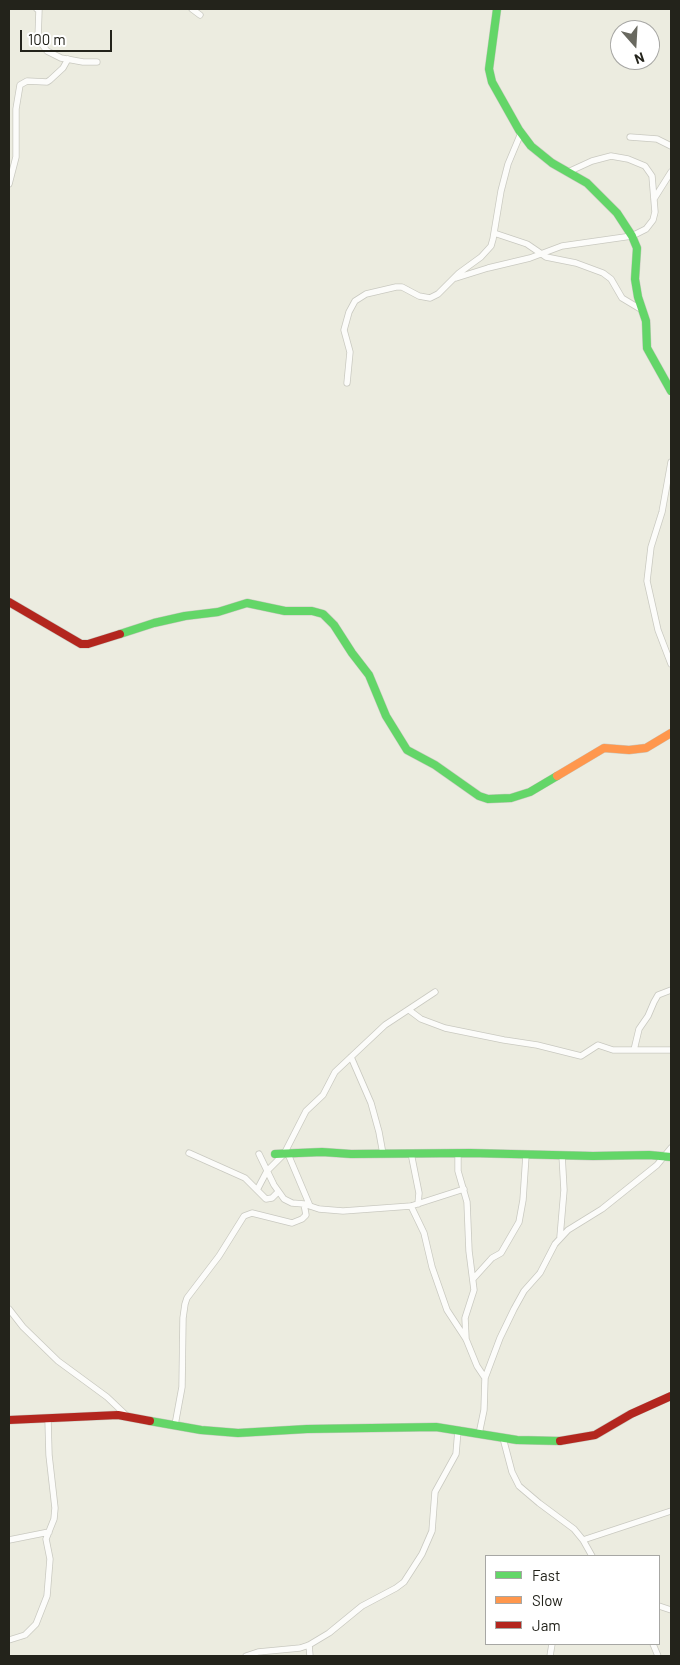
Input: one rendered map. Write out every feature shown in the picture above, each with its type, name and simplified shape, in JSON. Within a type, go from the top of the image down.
[{"type":"street","points":[[37,9],[39,10],[37,34],[39,42],[50,53],[68,60],[97,62]]},
{"type":"street","points":[[192,9],[200,15]]},
{"type":"street","points":[[497,9],[490,60],[490,76],[496,90],[521,133],[531,146],[544,157],[587,183],[617,213],[632,236],[636,248],[635,279],[637,292],[646,321],[647,349],[671,391]]},
{"type":"street","points":[[9,184],[16,156],[16,109],[20,85],[27,81],[47,82],[63,68],[68,60]]},
{"type":"street","points":[[347,383],[350,352],[344,330],[349,312],[355,301],[366,294],[396,287],[402,287],[419,296],[430,298],[438,294],[487,251],[491,246],[508,164],[521,133]]},
{"type":"street","points":[[630,137],[657,139],[671,146]]},
{"type":"street","points":[[454,279],[488,268],[541,255],[562,246],[632,236],[646,229],[653,220],[655,212],[652,176],[648,169],[634,161],[618,157],[606,157],[568,172]]},
{"type":"street","points":[[654,199],[671,172]]},
{"type":"street","points":[[494,233],[526,244],[541,255],[576,263],[603,273],[611,279],[622,298],[642,310]]},
{"type":"street","points":[[671,462],[662,512],[651,547],[647,581],[658,630],[671,664]]},
{"type":"street","points":[[9,602],[81,644],[88,644],[111,635],[154,623],[185,616],[218,612],[247,603],[285,611],[309,610],[323,614],[334,625],[369,675],[386,716],[407,750],[440,768],[479,796],[488,799],[511,798],[525,794],[604,748],[629,750],[646,748],[671,733]]},
{"type":"street","points":[[634,1050],[640,1029],[658,995],[671,990]]},
{"type":"street","points":[[257,1190],[267,1171],[286,1154],[306,1111],[324,1096],[332,1075],[385,1025],[435,992]]},
{"type":"street","points":[[410,1010],[421,1020],[445,1028],[537,1045],[572,1054],[584,1055],[594,1046],[598,1045],[613,1050],[671,1050]]},
{"type":"street","points":[[351,1057],[374,1111],[383,1154]]},
{"type":"street","points":[[478,1434],[484,1410],[485,1378],[514,1308],[524,1291],[540,1273],[560,1237],[602,1208],[668,1157],[671,1148]]},
{"type":"street","points":[[274,1154],[322,1152],[352,1154],[458,1153],[668,1157]]},
{"type":"street","points":[[189,1153],[245,1178],[269,1200],[278,1192]]},
{"type":"street","points":[[411,1153],[419,1192],[418,1204]]},
{"type":"street","points":[[458,1153],[458,1171],[467,1202],[469,1252],[474,1290],[465,1318],[466,1339]]},
{"type":"street","points":[[259,1154],[278,1192],[288,1201],[319,1209],[334,1211],[372,1210],[411,1206],[464,1189]]},
{"type":"street","points":[[175,1425],[182,1387],[184,1318],[185,1304],[188,1298],[219,1256],[244,1216],[252,1213],[292,1223],[306,1215],[307,1205],[286,1154]]},
{"type":"street","points":[[472,1279],[490,1260],[501,1253],[519,1222],[523,1200],[526,1155]]},
{"type":"street","points":[[560,1237],[564,1190],[562,1155]]},
{"type":"street","points":[[411,1206],[424,1234],[432,1267],[447,1310],[466,1339],[477,1366],[485,1378]]},
{"type":"street","points":[[9,1309],[22,1327],[58,1360],[106,1397],[127,1416]]},
{"type":"street","points":[[9,1420],[106,1415],[127,1416],[222,1433],[307,1429],[436,1427],[540,1442],[583,1438],[604,1430],[631,1414],[671,1396]]},
{"type":"street","points":[[9,1640],[21,1637],[31,1630],[41,1615],[47,1596],[50,1559],[46,1539],[55,1508],[49,1455],[48,1419]]},
{"type":"street","points":[[246,1656],[258,1652],[300,1648],[308,1645],[329,1633],[362,1606],[404,1582],[422,1554],[432,1530],[435,1492],[456,1454],[458,1430]]},
{"type":"street","points":[[503,1438],[512,1472],[519,1486],[574,1529],[591,1555]]},
{"type":"street","points":[[583,1540],[671,1511]]},
{"type":"street","points":[[9,1540],[35,1533],[49,1532]]},
{"type":"street","points":[[308,1645],[310,1656]]},
{"type":"traffic: fast","points":[[497,9],[489,69],[492,82],[519,130],[531,146],[552,163],[587,183],[617,213],[632,236],[637,248],[635,279],[638,297],[646,321],[647,348],[671,391]]},
{"type":"traffic: fast","points":[[120,634],[154,623],[185,616],[218,612],[247,603],[285,611],[312,611],[323,614],[334,625],[369,675],[386,716],[407,750],[435,765],[479,796],[488,799],[511,798],[530,792],[557,776]]},
{"type":"traffic: fast","points":[[275,1154],[322,1152],[351,1154],[470,1153],[593,1156],[649,1155],[671,1157]]},
{"type":"traffic: fast","points":[[150,1421],[201,1430],[238,1433],[307,1429],[436,1427],[517,1440],[560,1441]]},
{"type":"traffic: slow","points":[[557,776],[604,748],[629,750],[646,748],[671,733]]},
{"type":"traffic: jam","points":[[9,602],[81,644],[88,644],[120,634]]},
{"type":"traffic: jam","points":[[560,1441],[595,1435],[631,1414],[671,1396]]},
{"type":"traffic: jam","points":[[9,1420],[118,1415],[150,1421]]}]
